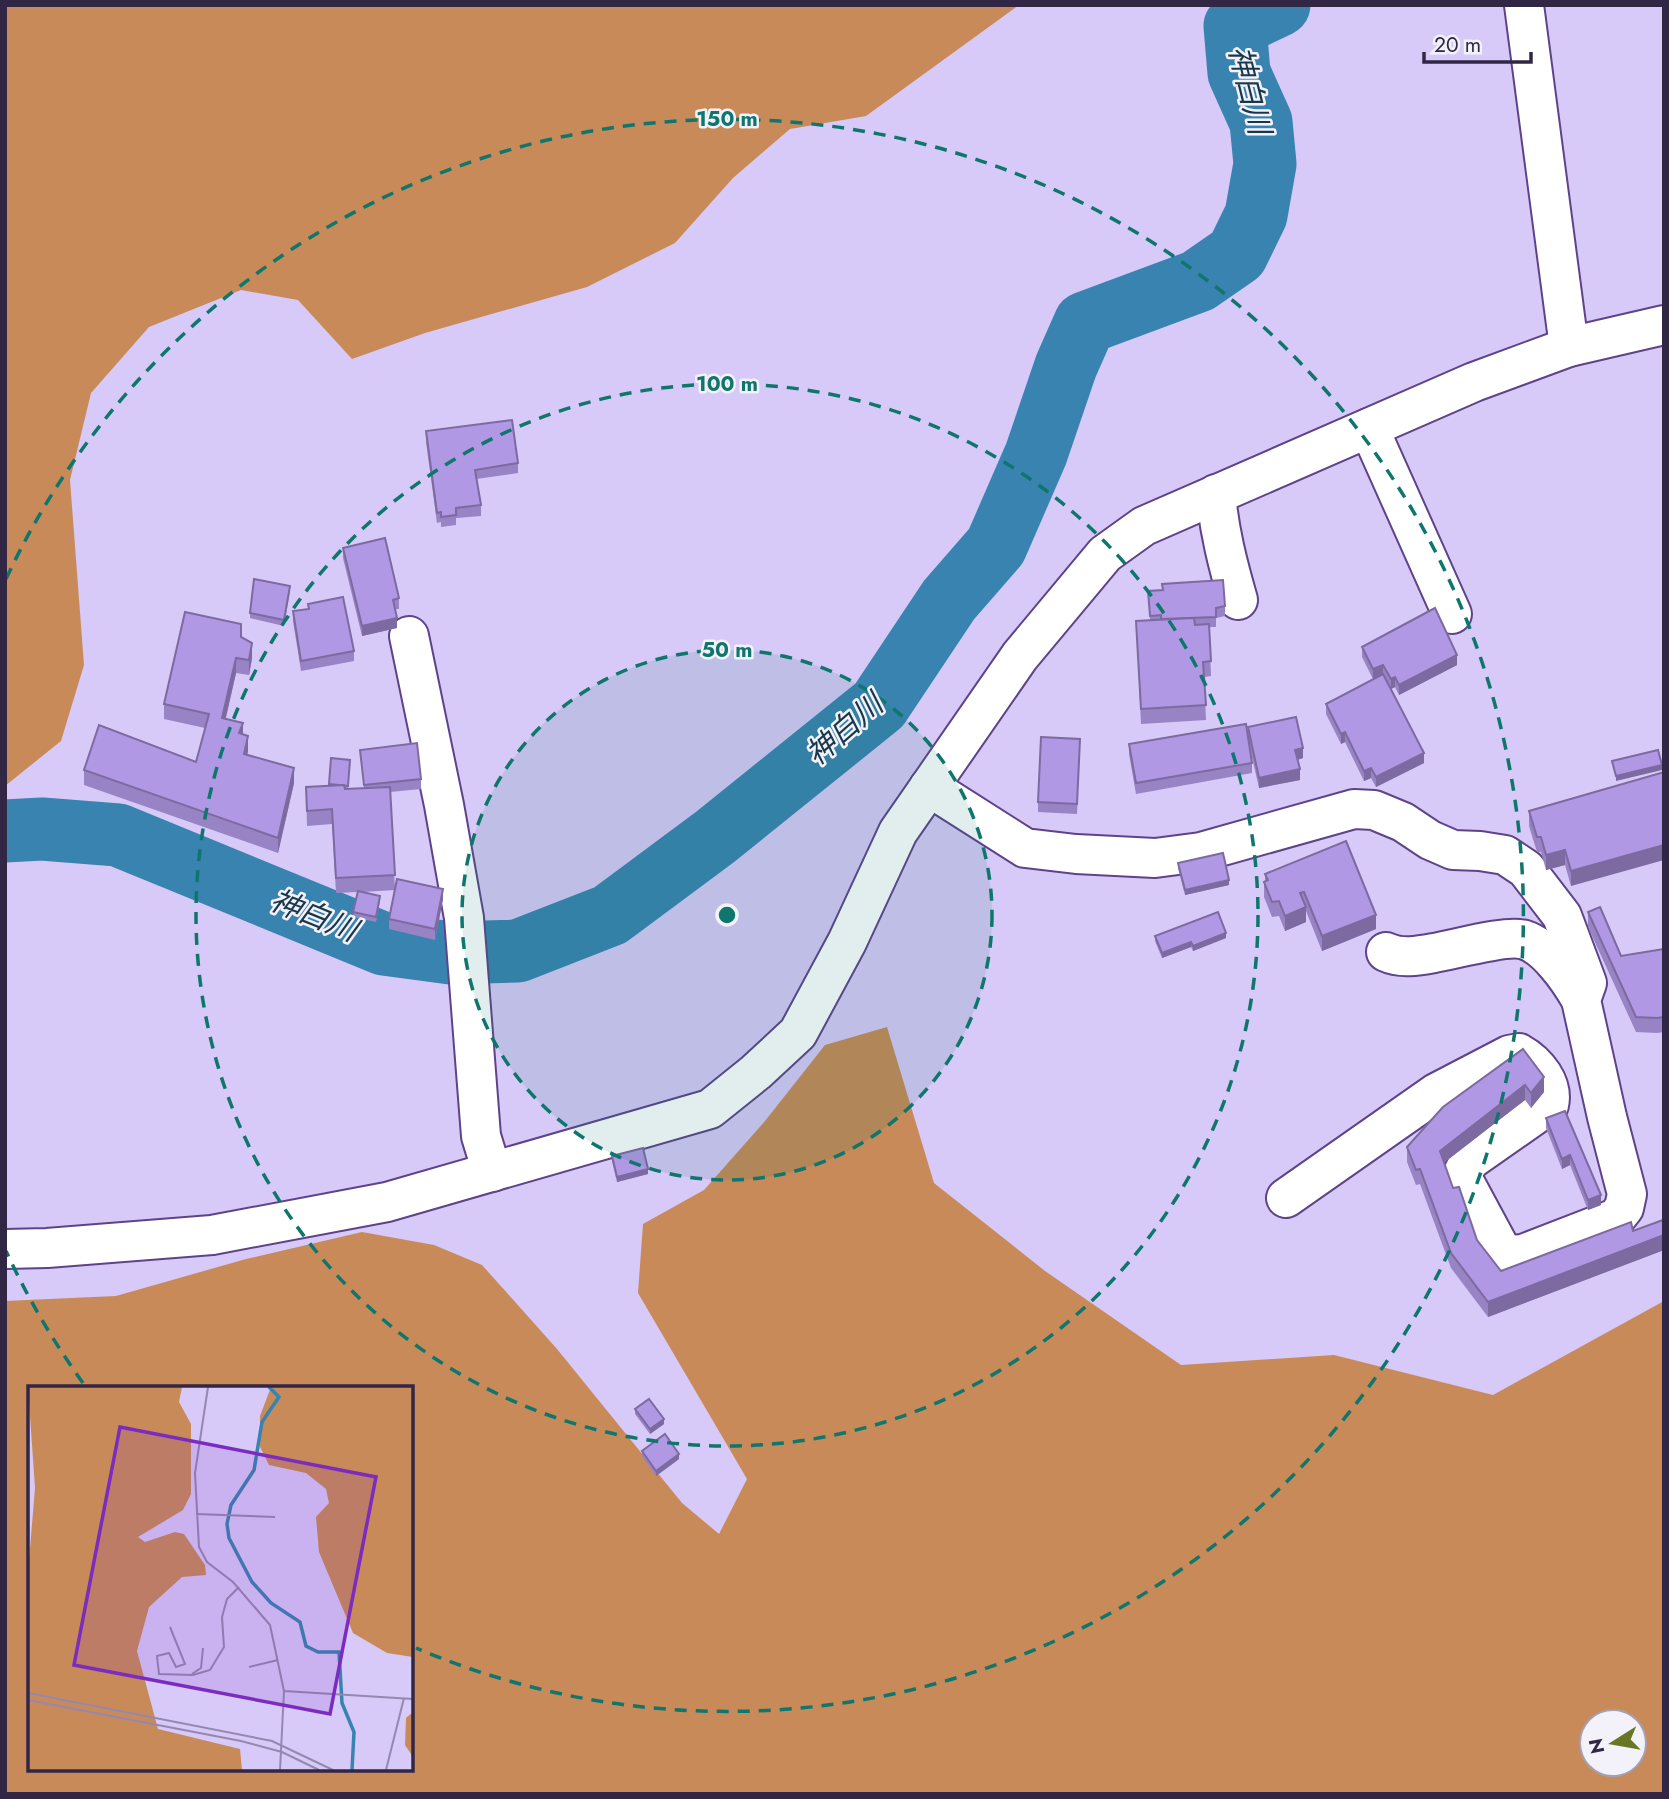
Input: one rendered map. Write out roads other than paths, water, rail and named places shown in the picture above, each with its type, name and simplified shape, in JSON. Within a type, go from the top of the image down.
[{"type":"street","points":[[1524,5],[1569,347]]},
{"type":"street","points":[[5,1249],[212,1235],[387,1202],[710,1109],[798,1033],[847,942],[898,832],[1020,656],[1105,554],[1144,526],[1475,382],[1569,347],[1664,325]]},
{"type":"street","points":[[1369,428],[1452,614]]},
{"type":"street","points":[[1216,494],[1225,555],[1238,600]]},
{"type":"street","points":[[409,636],[464,918],[481,1136],[492,1172]]},
{"type":"street","points":[[929,787],[1025,848],[1076,854],[1155,858],[1200,852],[1354,809],[1374,810],[1404,822],[1430,840],[1453,850],[1505,855],[1526,869],[1562,916],[1587,983],[1581,1000]]},
{"type":"street","points":[[1286,1198],[1436,1093],[1509,1055],[1518,1053],[1527,1058],[1548,1083],[1551,1095],[1549,1105],[1469,1161],[1463,1173],[1465,1183],[1500,1248],[1510,1255],[1524,1254],[1616,1218],[1624,1208],[1627,1194],[1581,1000],[1566,974],[1538,947],[1524,939],[1507,939],[1419,956],[1401,957],[1386,952]]},
{"type":"waterway","name":"神白川","points":[[5,831],[42,829],[118,835],[384,944],[451,953],[518,951],[610,915],[715,837],[879,705],[949,600],[996,546],[1036,454],[1066,366],[1085,323],[1198,281],[1237,254],[1256,215],[1265,164],[1261,122],[1239,73],[1235,26],[1279,5]]}]
